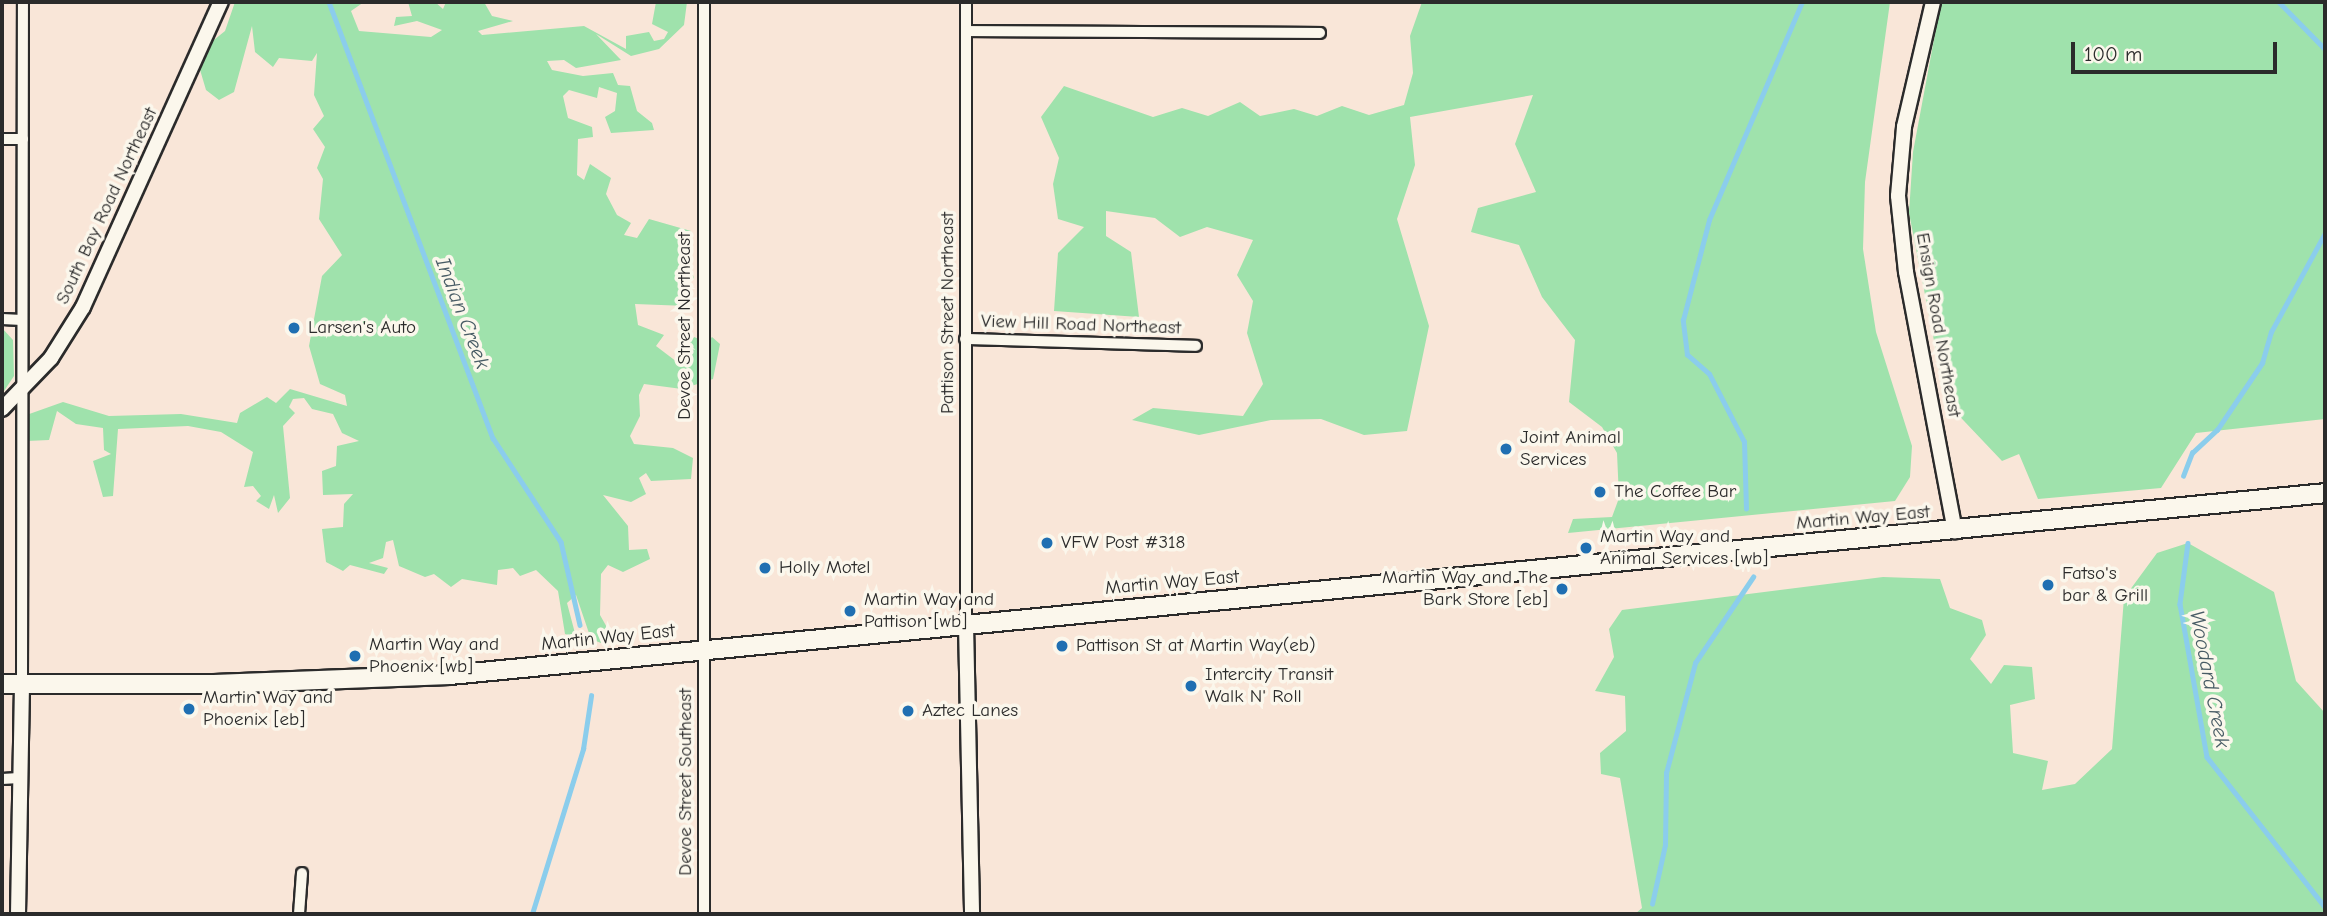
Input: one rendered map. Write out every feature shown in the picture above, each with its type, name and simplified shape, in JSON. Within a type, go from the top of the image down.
[{"type":"main road","name":"Martin Way East","points":[[2,684],[450,675],[2325,493]]},
{"type":"street","points":[[18,914],[22,684],[23,2]]},
{"type":"street","name":"South Bay Road Northeast","points":[[2,410],[23,390],[83,307],[221,2]]},
{"type":"street","name":"Devoe Street Northeast","points":[[703,650],[704,2]]},
{"type":"street","name":"Pattison Street Northeast","points":[[966,2],[966,624]]},
{"type":"street","name":"Ensign Road Northeast","points":[[1933,2],[1904,127],[1898,196],[1906,272],[1955,531]]},
{"type":"street","points":[[966,31],[1320,33]]},
{"type":"street","points":[[2,139],[23,139]]},
{"type":"street","points":[[2,319],[22,320]]},
{"type":"street","name":"View Hill Road Northeast","points":[[965,339],[1196,346]]},
{"type":"street","points":[[966,624],[972,914]]},
{"type":"street","name":"Devoe Street Southeast","points":[[703,650],[705,914]]},
{"type":"street","points":[[2,779],[19,778]]},
{"type":"street","points":[[299,914],[302,873]]},
{"type":"green space","points":[[235,2],[364,2],[351,11],[359,31],[431,37],[442,30],[417,21],[394,26],[396,17],[412,16],[408,2],[435,2],[443,9],[446,2],[484,2],[492,16],[513,21],[478,31],[482,35],[584,26],[626,49],[626,36],[649,32],[654,41],[664,39],[668,32],[652,24],[656,2],[687,2],[684,25],[659,49],[631,56],[596,34],[621,60],[576,68],[564,60],[547,61],[552,70],[583,76],[613,73],[618,85],[630,86],[637,111],[652,123],[654,130],[611,133],[605,117],[615,111],[617,93],[599,87],[597,98],[569,90],[563,96],[568,118],[592,127],[593,137],[578,139],[577,175],[584,180],[590,164],[611,178],[606,194],[617,215],[631,223],[624,235],[637,238],[649,219],[691,231],[684,251],[694,278],[686,283],[687,306],[635,304],[638,325],[664,335],[656,346],[677,362],[690,361],[684,350],[694,337],[707,342],[712,337],[720,344],[713,379],[682,389],[644,384],[639,395],[640,416],[630,436],[634,444],[673,448],[693,458],[691,479],[651,481],[646,473],[639,478],[646,494],[631,502],[603,495],[628,526],[629,550],[647,549],[650,559],[623,572],[608,565],[601,574],[600,615],[609,631],[601,643],[591,639],[576,595],[567,603],[576,637],[565,634],[558,591],[536,570],[520,576],[513,568],[498,570],[497,585],[462,579],[451,587],[434,574],[425,577],[399,566],[393,540],[386,542],[383,558],[369,563],[388,568],[384,574],[350,565],[343,571],[326,562],[322,529],[343,527],[344,504],[353,494],[323,495],[322,471],[336,466],[337,446],[359,441],[342,433],[333,414],[312,409],[304,398],[293,399],[289,407],[295,413],[283,426],[290,498],[278,513],[274,495],[269,509],[256,501],[261,496],[253,486],[244,487],[253,452],[221,432],[188,426],[118,429],[113,496],[103,497],[93,461],[111,454],[104,450],[103,428],[76,424],[57,411],[49,440],[27,441],[17,428],[18,418],[63,402],[109,416],[181,414],[237,423],[240,413],[267,397],[276,403],[290,389],[347,406],[345,395],[320,384],[309,346],[322,276],[342,255],[319,219],[323,179],[317,168],[325,147],[313,129],[324,116],[314,95],[317,53],[312,61],[279,58],[273,67],[255,52],[252,26],[234,92],[219,100],[206,90],[198,63],[204,48],[225,31]]},
{"type":"green space","points":[[1422,2],[1890,2],[1865,182],[1863,249],[1876,332],[1912,446],[1910,477],[1895,501],[1568,533],[1573,519],[1612,517],[1619,498],[1617,453],[1602,427],[1569,402],[1575,340],[1542,297],[1519,245],[1471,232],[1478,208],[1536,192],[1515,144],[1533,95],[1410,117],[1415,165],[1397,219],[1429,326],[1407,431],[1364,435],[1321,419],[1271,420],[1199,435],[1132,420],[1153,408],[1243,416],[1263,384],[1247,333],[1253,301],[1237,275],[1253,240],[1207,227],[1180,237],[1155,218],[1106,211],[1106,236],[1131,252],[1139,317],[1054,311],[1058,253],[1084,227],[1058,219],[1053,184],[1059,158],[1041,117],[1064,86],[1153,117],[1182,108],[1208,116],[1240,102],[1260,116],[1294,109],[1317,116],[1342,106],[1369,115],[1404,105],[1413,73],[1410,36]]},
{"type":"green space","points":[[1941,2],[2325,2],[2325,419],[2196,433],[2161,488],[2038,499],[2019,454],[2002,461],[1946,402],[1909,213],[1913,152]]},
{"type":"green space","points":[[2,328],[13,340],[14,376],[2,394]]},
{"type":"green space","points":[[2188,543],[2274,592],[2296,681],[2325,713],[2325,914],[1635,914],[1642,908],[1620,778],[1601,774],[1600,753],[1626,731],[1625,696],[1595,691],[1614,657],[1609,629],[1622,610],[1883,577],[1940,579],[1950,608],[1982,620],[1986,635],[1970,659],[1991,684],[2004,665],[2032,667],[2035,699],[2010,705],[2013,753],[2048,761],[2042,790],[2075,784],[2112,749],[2124,598],[2157,553]]},
{"type":"waterway","name":"Indian Creek","points":[[329,2],[493,438],[561,542],[580,625]]},
{"type":"waterway","points":[[1746,509],[1744,442],[1709,374],[1687,355],[1683,320],[1709,220],[1802,2]]},
{"type":"waterway","name":"Woodard Creek","points":[[2279,2],[2325,49]]},
{"type":"waterway","name":"Woodard Creek","points":[[2183,476],[2192,453],[2217,430],[2262,363],[2271,332],[2325,233]]},
{"type":"waterway","name":"Woodard Creek","points":[[2188,543],[2180,604],[2207,757],[2325,907]]},
{"type":"waterway","points":[[1652,904],[1665,845],[1666,773],[1695,663],[1753,577]]},
{"type":"waterway","name":"Indian Creek","points":[[532,914],[583,749],[591,696]]},
{"type":"place","name":"Larsen's Auto","points":[[294,328]]},
{"type":"place","name":"Joint Animal Services","points":[[1506,449]]},
{"type":"place","name":"The Coffee Bar","points":[[1600,492]]},
{"type":"place","name":"VFW Post #318","points":[[1047,543]]},
{"type":"place","name":"Martin Way and Animal Services [wb]","points":[[1586,548]]},
{"type":"place","name":"Holly Motel","points":[[765,568]]},
{"type":"place","name":"Fatso's bar & Grill","points":[[2048,585]]},
{"type":"place","name":"Martin Way and The Bark Store [eb]","points":[[1562,589]]},
{"type":"place","name":"Martin Way and Pattison [wb]","points":[[850,611]]},
{"type":"place","name":"Pattison St at Martin Way(eb)","points":[[1062,646]]},
{"type":"place","name":"Martin Way and Phoenix [wb]","points":[[355,656]]},
{"type":"place","name":"Intercity Transit Walk N' Roll","points":[[1191,686]]},
{"type":"place","name":"Martin Way and Phoenix [eb]","points":[[189,709]]},
{"type":"place","name":"Aztec Lanes","points":[[908,711]]}]
